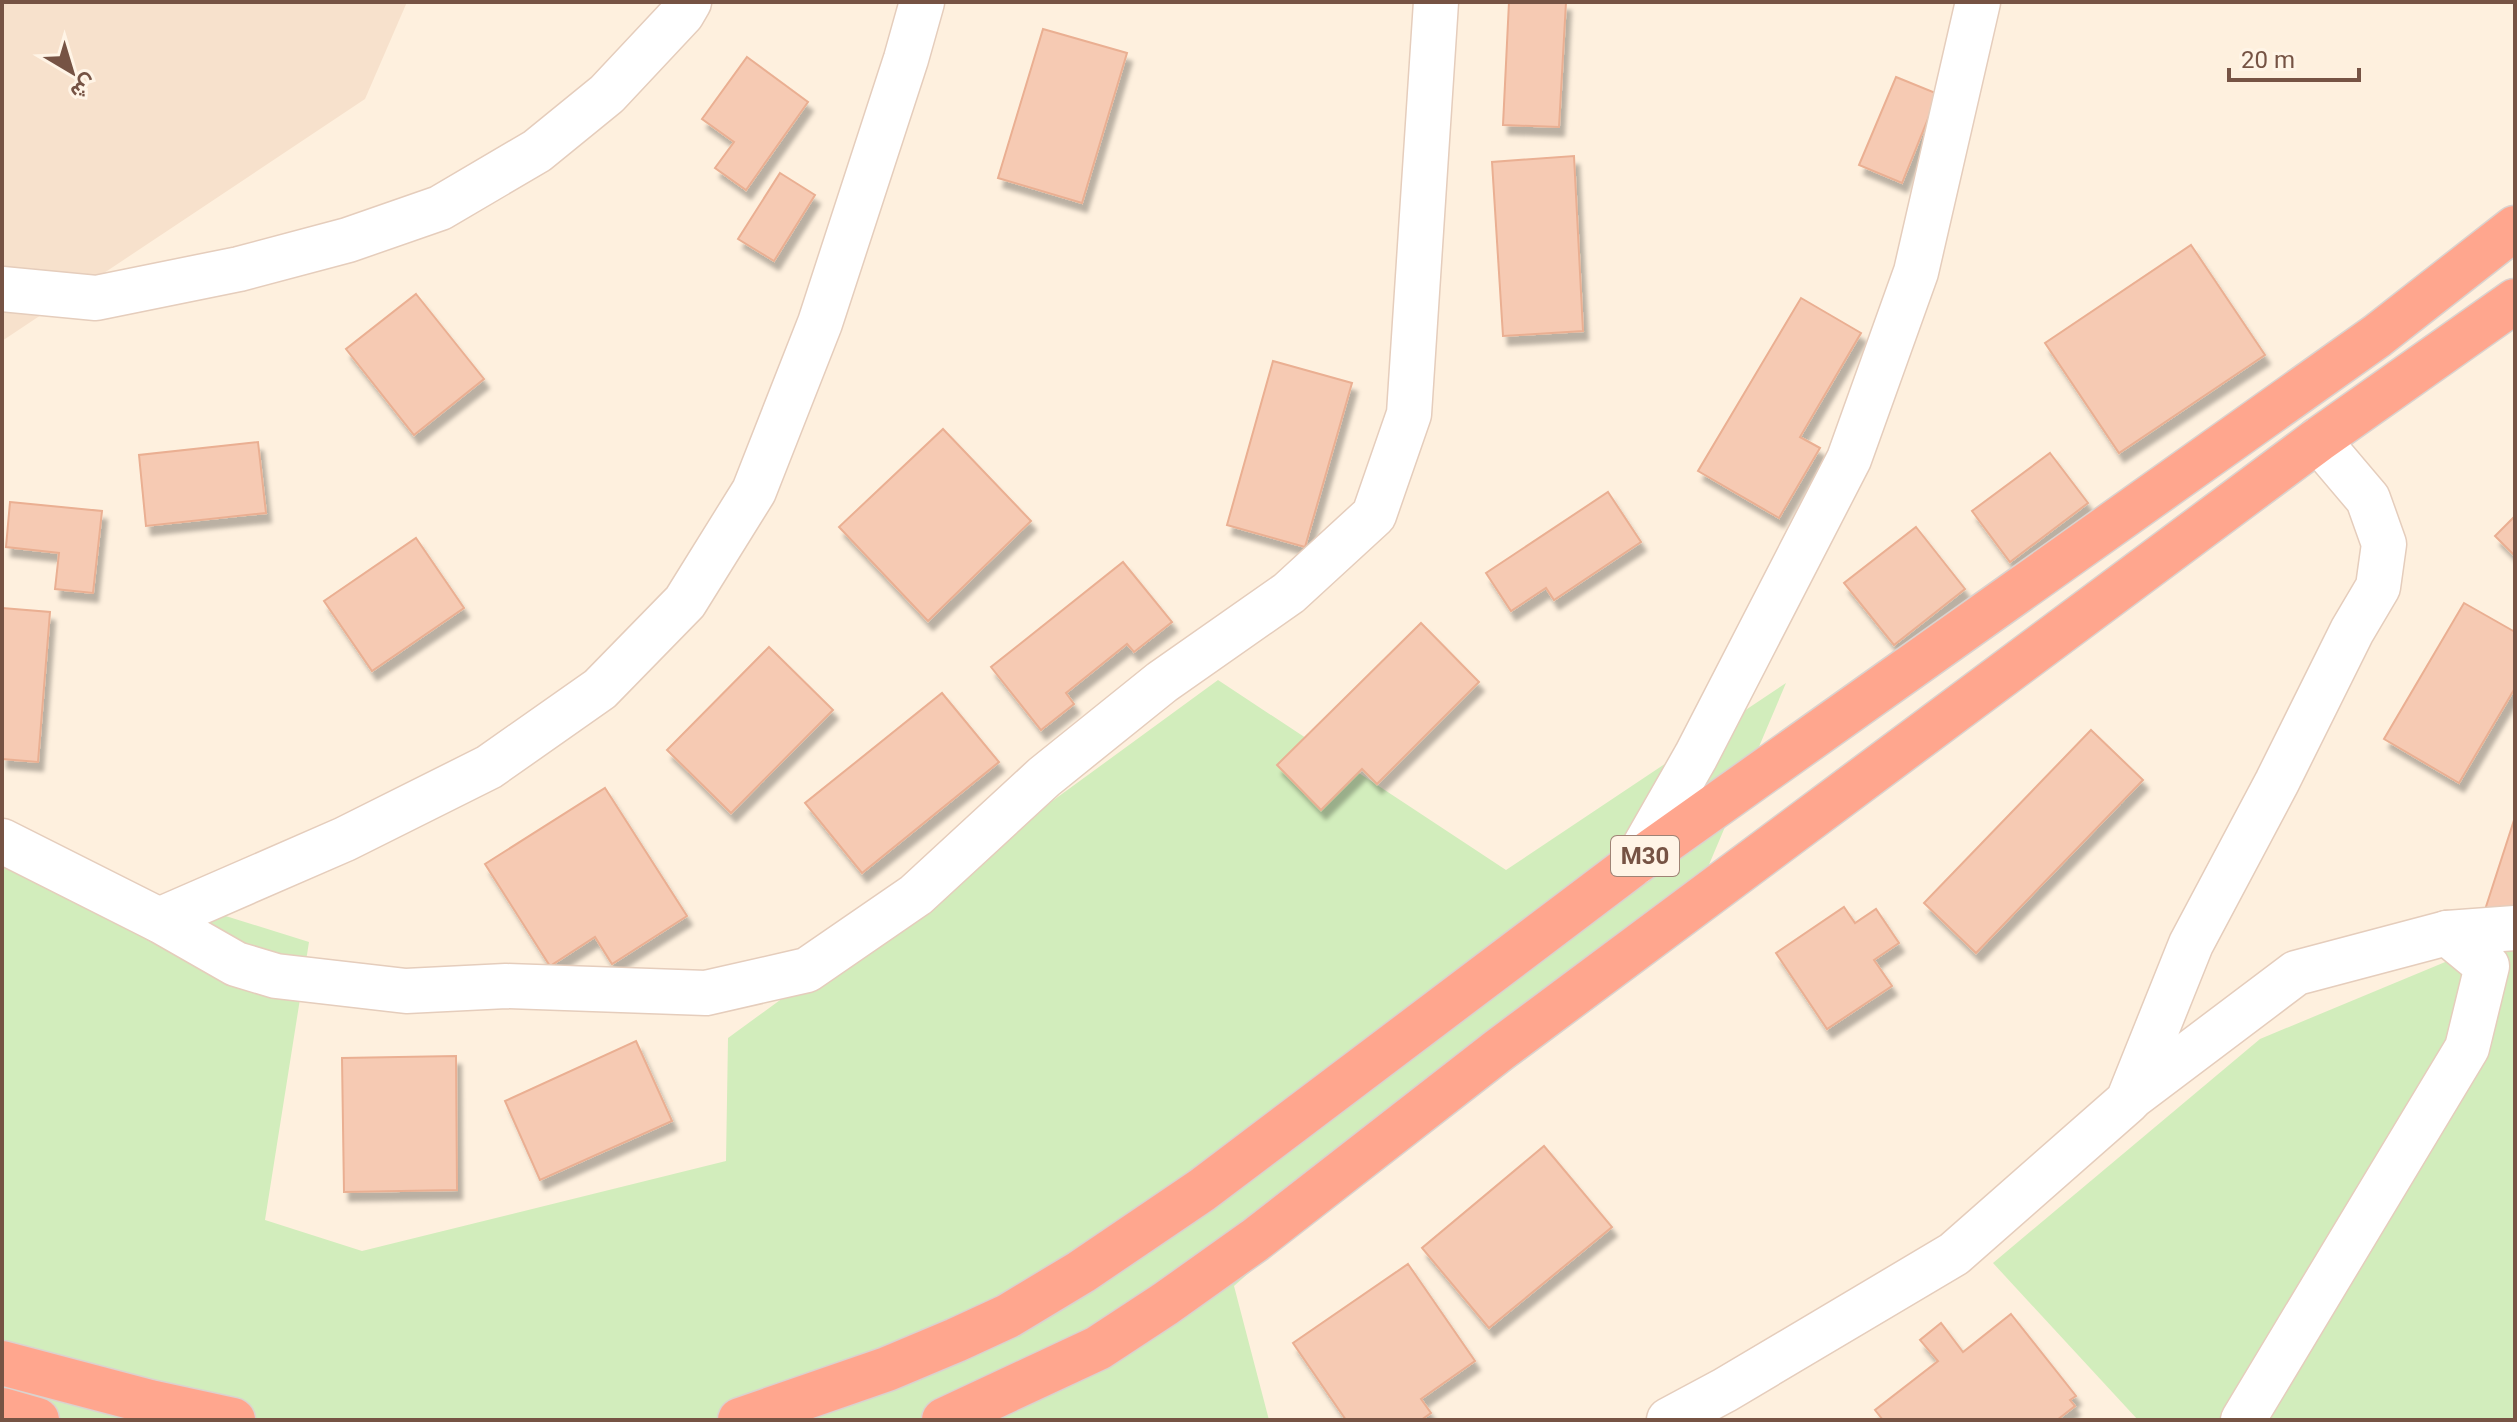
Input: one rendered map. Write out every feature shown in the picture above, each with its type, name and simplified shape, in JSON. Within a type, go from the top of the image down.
[{"type":"highway","name":"M30","points":[[740,1420],[887,1369],[942,1346],[1008,1316],[1081,1272],[1202,1190],[1635,863],[2377,336],[2515,228]]},
{"type":"highway","name":"M30","points":[[944,1420],[1098,1348],[1255,1240],[1512,1040],[2318,440],[2515,301]]},
{"type":"highway","points":[[2,1363],[150,1402],[233,1420]]},
{"type":"highway","points":[[2,1410],[37,1420]]},
{"type":"street","points":[[2,289],[96,298],[239,269],[348,240],[440,208],[537,151],[607,94],[682,14],[689,2]]},
{"type":"street","points":[[159,920],[345,839],[489,767],[600,689],[685,602],[754,491],[820,323],[922,2]]},
{"type":"street","points":[[2,841],[159,920],[236,964],[276,976],[406,991],[506,986],[706,993],[807,970],[916,895],[1044,777],[1162,682],[1289,593],[1374,515],[1409,414],[1436,2]]},
{"type":"street","points":[[1635,863],[1696,756],[1849,459],[1916,272],[1978,2]]},
{"type":"street","points":[[2128,1101],[2191,944],[2352,631],[2378,587],[2384,544],[2368,499],[2318,440]]},
{"type":"street","points":[[1669,1420],[1954,1254],[2128,1101],[2296,973],[2447,933],[2515,928]]},
{"type":"street","points":[[2243,1420],[2467,1048],[2487,966],[2447,933]]},
{"type":"shaded area","points":[[2,2],[407,2],[365,99],[2,341]]},
{"type":"green space","points":[[1218,680],[1506,870],[1786,683],[1708,867],[1234,1286],[1269,1420],[2,1420],[2,846],[309,942],[265,1220],[362,1251],[726,1161],[728,1038]]},
{"type":"green space","points":[[2515,933],[2515,1420],[2138,1420],[1993,1263],[2260,1039]]},
{"type":"building","points":[[1509,2],[1566,2],[1559,127],[1503,125]]},
{"type":"building","points":[[1043,29],[1127,53],[1082,203],[998,178]]},
{"type":"building","points":[[747,57],[808,102],[746,190],[715,168],[734,142],[702,119]]},
{"type":"building","points":[[1896,77],[1938,94],[1902,183],[1859,165]]},
{"type":"building","points":[[1574,156],[1583,331],[1503,336],[1492,162]]},
{"type":"building","points":[[780,173],[815,195],[774,261],[738,239]]},
{"type":"building","points":[[2191,245],[2265,355],[2119,453],[2045,343]]},
{"type":"building","points":[[416,294],[484,379],[414,435],[346,349]]},
{"type":"building","points":[[1801,298],[1861,333],[1800,437],[1820,448],[1779,518],[1698,471]]},
{"type":"building","points":[[1273,361],[1352,383],[1305,547],[1227,525]]},
{"type":"building","points":[[943,429],[1031,521],[928,621],[839,527]]},
{"type":"building","points":[[258,442],[266,513],[146,526],[139,455]]},
{"type":"building","points":[[2050,453],[2088,503],[2010,562],[1972,511]]},
{"type":"building","points":[[1608,492],[1641,542],[1554,600],[1546,588],[1511,611],[1486,573]]},
{"type":"building","points":[[10,502],[102,511],[93,593],[55,589],[59,553],[6,547]]},
{"type":"building","points":[[2515,516],[2515,556],[2495,536]]},
{"type":"building","points":[[1916,527],[1965,589],[1894,645],[1844,583]]},
{"type":"building","points":[[416,538],[464,608],[372,671],[324,601]]},
{"type":"building","points":[[1123,562],[1172,622],[1134,652],[1127,644],[1066,693],[1074,704],[1041,730],[991,667]]},
{"type":"building","points":[[2464,603],[2515,632],[2515,688],[2459,783],[2384,739]]},
{"type":"building","points":[[2,608],[50,612],[38,762],[2,759]]},
{"type":"building","points":[[1421,623],[1479,682],[1377,784],[1362,769],[1321,810],[1277,765]]},
{"type":"building","points":[[769,647],[833,710],[731,813],[667,750]]},
{"type":"building","points":[[942,693],[999,762],[862,873],[805,803]]},
{"type":"building","points":[[2091,730],[2143,780],[1976,953],[1924,903]]},
{"type":"building","points":[[605,788],[687,916],[612,964],[595,937],[550,966],[485,864]]},
{"type":"building","points":[[2515,817],[2515,907],[2482,919]]},
{"type":"building","points":[[1844,907],[1855,923],[1876,909],[1899,943],[1874,960],[1892,986],[1827,1029],[1776,953]]},
{"type":"building","points":[[636,1041],[672,1121],[540,1180],[505,1101]]},
{"type":"building","points":[[456,1056],[457,1190],[344,1192],[342,1058]]},
{"type":"building","points":[[1544,1146],[1612,1227],[1489,1328],[1422,1248]]},
{"type":"building","points":[[1408,1264],[1475,1361],[1421,1399],[1431,1413],[1421,1420],[1346,1420],[1293,1343]]},
{"type":"building","points":[[2011,1314],[2076,1396],[2070,1400],[2075,1406],[2057,1420],[1883,1420],[1875,1410],[1938,1361],[1920,1340],[1941,1323],[1963,1352]]}]
